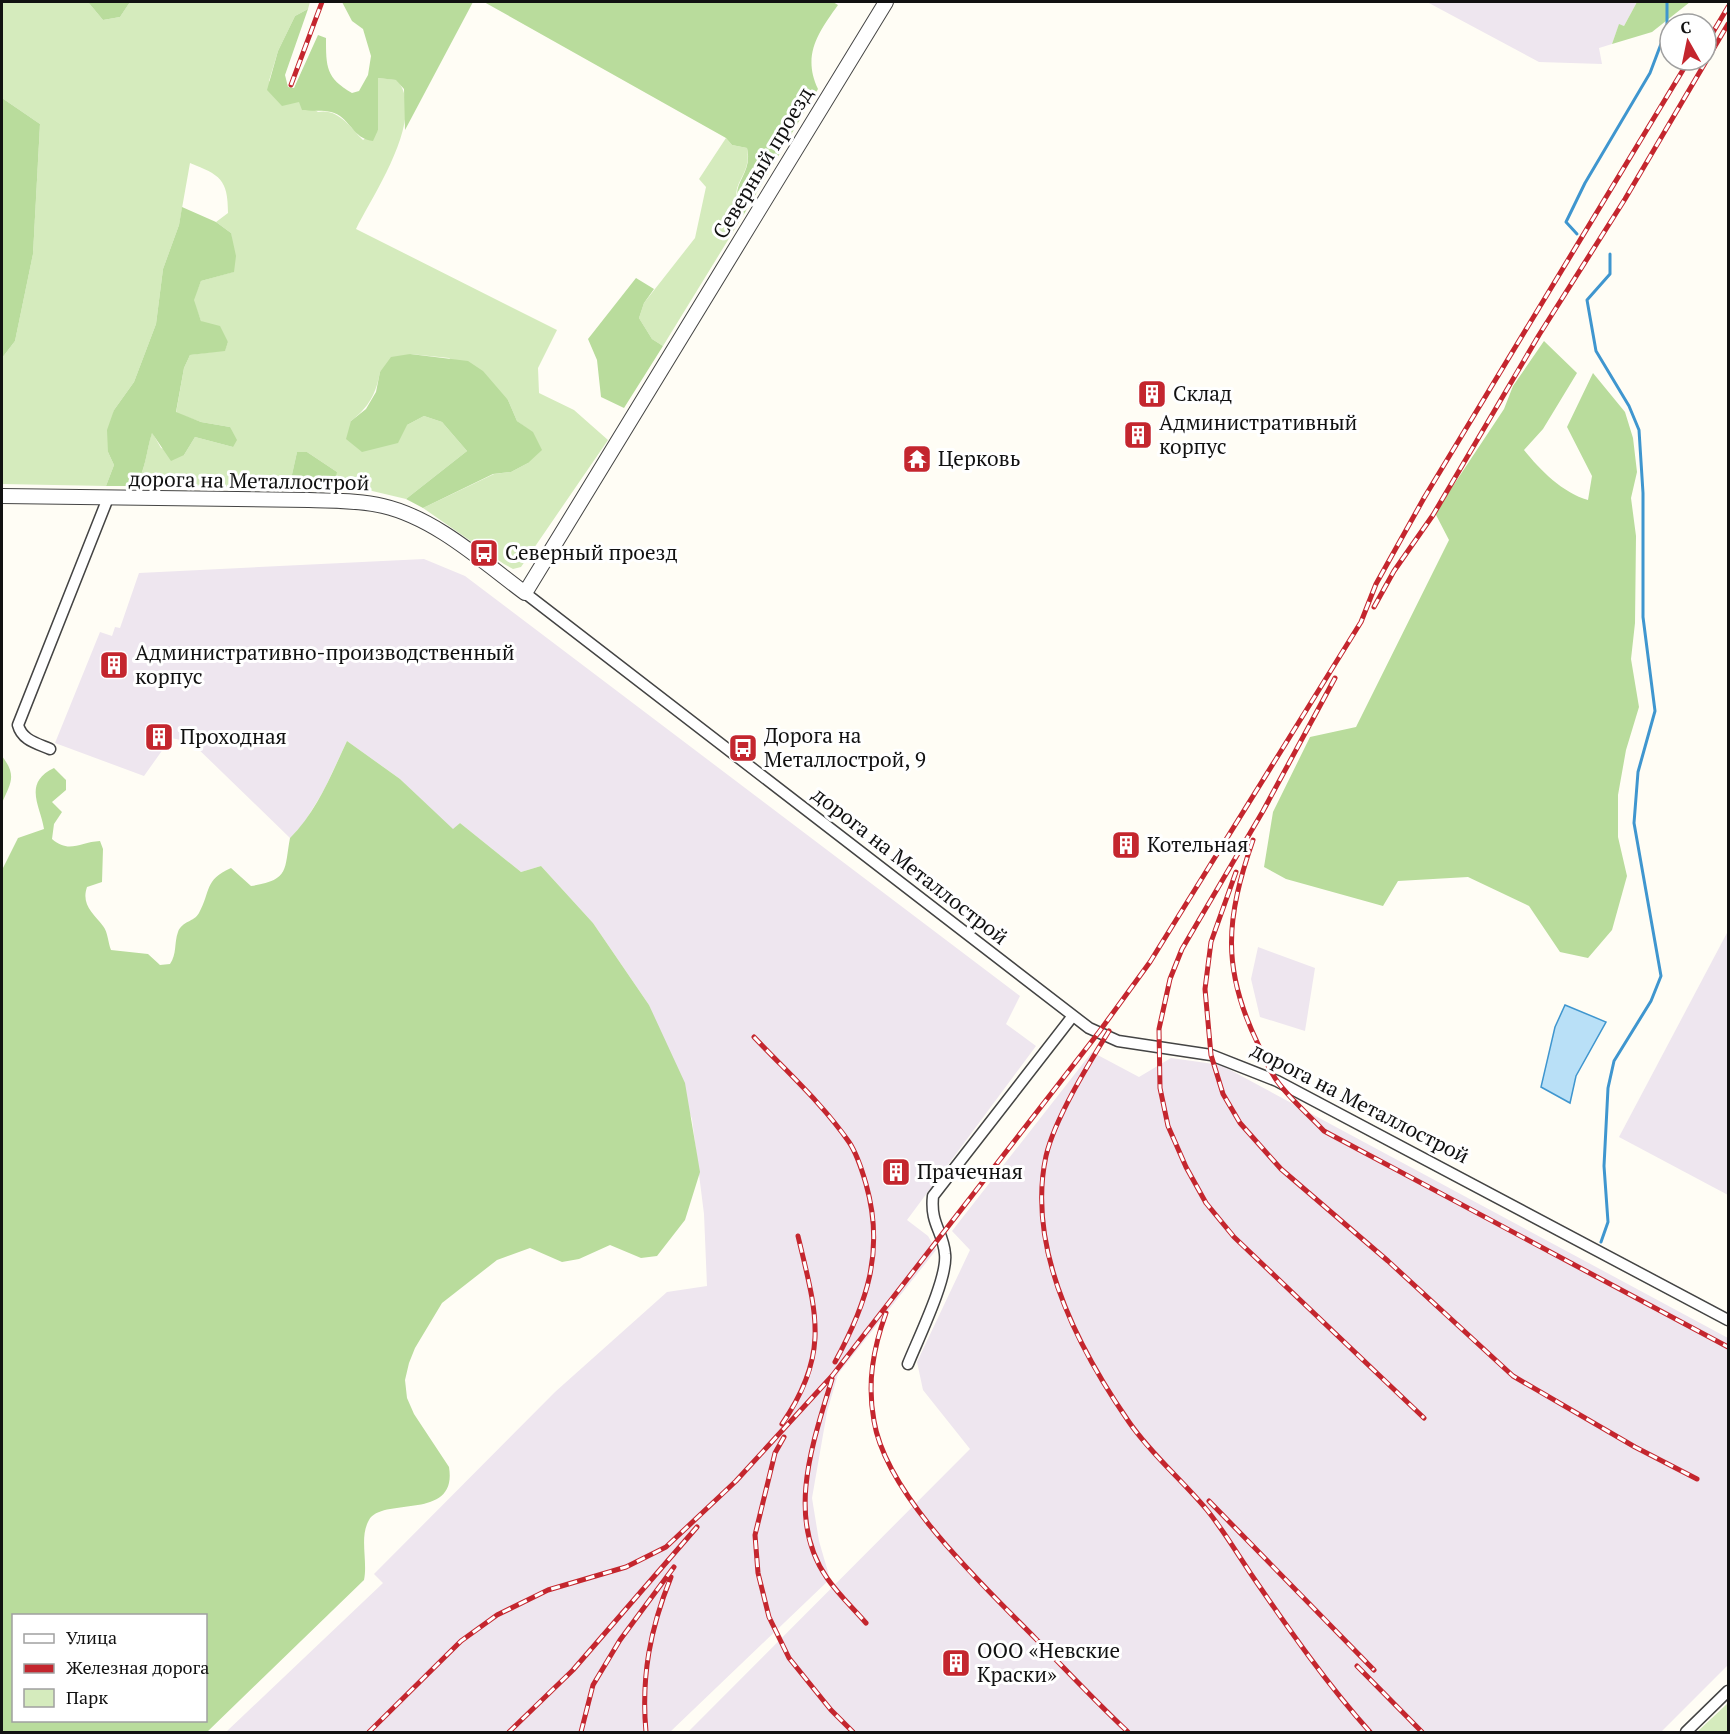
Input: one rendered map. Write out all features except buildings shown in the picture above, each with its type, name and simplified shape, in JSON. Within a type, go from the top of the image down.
[{"type":"street","name":"Северный проезд","points":[[525,592],[886,2]]},
{"type":"street","name":"дорога на Металлострой","points":[[2,496],[355,501],[384,506],[411,516],[442,534],[525,592],[1072,1017],[1118,1041],[1211,1055],[1277,1081],[1728,1320]]},
{"type":"street","points":[[50,748],[29,741],[20,733],[18,725],[108,498]]},
{"type":"street","points":[[908,1364],[944,1271],[945,1254],[931,1212],[933,1196],[1072,1017]]},
{"type":"street","points":[[1686,1732],[1728,1691]]},
{"type":"shaded area","points":[[1427,2],[1637,2],[1624,26],[1619,25],[1612,44],[1599,48],[1602,64],[1539,62]]},
{"type":"shaded area","points":[[424,559],[465,576],[1020,996],[1006,1024],[1036,1046],[907,1220],[928,1236],[936,1250],[838,1374],[827,1412],[812,1498],[819,1541],[830,1579],[670,1732],[226,1732],[383,1583],[374,1574],[555,1392],[667,1292],[707,1286],[704,1214],[692,1119],[649,1005],[593,923],[541,866],[521,872],[460,823],[453,830],[400,779],[347,741],[324,790],[304,823],[290,838],[191,742],[171,738],[144,776],[55,743],[100,632],[112,636],[115,627],[120,628],[139,573]]},
{"type":"shaded area","points":[[1728,931],[1728,1195],[1619,1137]]},
{"type":"shaded area","points":[[1258,947],[1315,968],[1305,1031],[1260,1017],[1251,979]]},
{"type":"shaded area","points":[[1092,1052],[1139,1077],[1171,1058],[1221,1065],[1728,1338],[1728,1665],[1661,1732],[688,1732],[970,1449],[923,1390],[917,1362],[970,1250],[952,1231]]},
{"type":"green space","points":[[2,2],[88,2],[103,20],[120,17],[130,2],[310,2],[308,9],[295,16],[278,51],[269,81],[318,112],[338,116],[363,140],[378,130],[378,78],[397,80],[405,95],[406,113],[402,133],[385,176],[356,229],[557,330],[538,368],[539,393],[574,410],[608,440],[521,567],[513,569],[504,564],[423,508],[494,474],[511,472],[528,463],[533,433],[517,421],[508,400],[449,358],[410,354],[380,372],[371,400],[351,421],[407,425],[424,416],[442,422],[467,451],[406,499],[368,490],[335,491],[337,472],[307,452],[297,452],[289,488],[135,486],[144,467],[152,432],[161,448],[184,455],[195,437],[233,447],[230,427],[201,422],[176,413],[184,368],[190,355],[225,350],[228,342],[201,321],[193,300],[201,281],[233,272],[231,233],[216,222],[228,213],[224,185],[209,171],[190,163],[179,225],[163,269],[156,324],[134,382],[114,410],[108,452],[114,465],[106,486],[2,484],[2,358],[15,341],[33,254],[40,124],[2,98]]},
{"type":"green space","points":[[88,2],[130,2],[120,17],[103,20]]},
{"type":"green space","points":[[342,2],[473,2],[405,130],[404,89],[396,80],[378,78],[378,130],[373,141],[362,138],[336,114],[327,111],[302,110],[299,102],[282,106],[267,90],[278,51],[295,16],[308,9],[285,75],[288,87],[294,88],[318,35],[326,38],[327,64],[332,77],[352,93],[359,91],[368,75],[371,56],[363,29],[352,21]]},
{"type":"green space","points":[[484,2],[833,2],[838,5],[814,45],[813,77],[818,89],[744,214],[737,195],[747,167],[747,148],[732,145],[726,138]]},
{"type":"green space","points":[[1637,2],[1690,2],[1677,12],[1658,12],[1658,27],[1652,32],[1612,44],[1619,24],[1624,26]]},
{"type":"green space","points":[[2,98],[40,124],[33,254],[15,341],[2,358]]},
{"type":"green space","points":[[726,138],[732,145],[747,148],[748,159],[736,195],[744,214],[663,346],[652,339],[639,318],[644,303],[695,238],[706,187],[699,179]]},
{"type":"green space","points":[[182,207],[216,222],[231,233],[236,256],[234,272],[201,281],[194,300],[201,321],[220,326],[228,342],[225,351],[190,355],[184,368],[176,412],[201,422],[230,427],[237,440],[233,447],[195,437],[184,455],[171,461],[152,433],[144,467],[135,486],[106,486],[114,465],[108,452],[107,430],[114,410],[134,382],[156,324],[163,269],[179,225]]},
{"type":"green space","points":[[636,278],[654,289],[644,303],[639,318],[652,339],[663,346],[624,408],[601,397],[597,360],[588,339]]},
{"type":"green space","points":[[1544,341],[1577,373],[1543,429],[1524,450],[1553,480],[1570,492],[1588,500],[1592,476],[1567,427],[1593,373],[1625,412],[1633,438],[1637,472],[1631,498],[1636,536],[1635,623],[1631,659],[1639,707],[1626,750],[1618,795],[1618,837],[1627,876],[1612,930],[1588,958],[1560,952],[1529,906],[1468,877],[1398,881],[1383,906],[1286,879],[1264,867],[1273,812],[1310,737],[1356,727],[1449,540],[1435,513],[1504,409],[1513,386]]},
{"type":"green space","points":[[410,354],[468,361],[483,371],[508,400],[517,421],[533,432],[542,450],[528,463],[511,472],[493,474],[423,508],[406,499],[467,451],[442,422],[424,416],[407,425],[398,443],[362,452],[346,439],[351,421],[366,409],[376,392],[380,372],[391,357]]},
{"type":"green space","points":[[297,452],[307,452],[337,472],[335,491],[289,488]]},
{"type":"green space","points":[[347,741],[400,779],[453,829],[460,823],[521,872],[541,866],[593,923],[649,1005],[685,1083],[700,1172],[685,1220],[657,1256],[641,1258],[610,1245],[579,1259],[562,1262],[530,1248],[497,1260],[442,1303],[415,1348],[405,1380],[407,1398],[414,1414],[449,1467],[449,1484],[442,1495],[431,1502],[389,1509],[377,1513],[369,1520],[364,1541],[364,1580],[207,1732],[2,1732],[2,870],[18,838],[44,829],[37,804],[36,788],[44,774],[54,768],[66,780],[66,790],[52,802],[62,812],[54,824],[52,839],[64,846],[100,841],[103,849],[102,882],[87,887],[86,899],[89,908],[105,928],[111,950],[148,954],[160,965],[170,964],[180,928],[199,913],[209,887],[222,872],[231,868],[251,886],[264,884],[279,877],[285,866],[290,838],[308,816],[329,780]]},
{"type":"green space","points":[[2,756],[10,769],[11,779],[2,803]]},
{"type":"green space","points":[[1728,1703],[1728,1732],[1697,1732]]},
{"type":"water","points":[[1565,1005],[1606,1022],[1576,1076],[1570,1103],[1541,1087],[1555,1027]]},
{"type":"waterway","points":[[1577,234],[1566,222],[1585,183],[1650,73],[1667,28],[1667,2]]},
{"type":"waterway","points":[[1601,1242],[1608,1222],[1604,1166],[1608,1088],[1614,1061],[1651,1001],[1661,976],[1634,823],[1638,772],[1655,711],[1643,617],[1643,493],[1639,430],[1629,406],[1596,351],[1587,300],[1610,274],[1610,254]]},
{"type":"railway","points":[[291,85],[322,2]]},
{"type":"railway","points":[[1718,24],[1728,7]]},
{"type":"railway","points":[[1374,607],[1394,571],[1433,515],[1539,335],[1625,199],[1728,24]]},
{"type":"railway","points":[[369,1732],[461,1641],[497,1615],[548,1590],[626,1567],[666,1547],[736,1481],[832,1376],[1099,1032],[1150,962],[1361,622],[1376,584],[1424,498],[1682,72]]},
{"type":"railway","points":[[1335,678],[1263,811],[1182,949],[1170,979],[1159,1029],[1160,1088],[1168,1126],[1186,1167],[1206,1203],[1234,1237],[1424,1418]]},
{"type":"railway","points":[[1253,840],[1237,894],[1233,919],[1233,967],[1246,1017],[1258,1044],[1274,1077],[1294,1101],[1324,1131],[1728,1347]]},
{"type":"railway","points":[[1236,872],[1211,942],[1205,989],[1211,1055],[1223,1094],[1240,1123],[1281,1169],[1388,1261],[1513,1376],[1635,1447],[1697,1479]]},
{"type":"railway","points":[[1109,1031],[1064,1109],[1046,1156],[1042,1191],[1043,1226],[1050,1262],[1061,1296],[1092,1362],[1129,1422],[1213,1518],[1309,1657],[1370,1732]]},
{"type":"railway","points":[[754,1037],[816,1101],[849,1142],[866,1184],[874,1232],[870,1276],[856,1319],[835,1362]]},
{"type":"railway","points":[[782,1424],[808,1375],[815,1332],[810,1287],[798,1236]]},
{"type":"railway","points":[[886,1313],[872,1366],[871,1393],[874,1421],[882,1449],[897,1479],[939,1537],[964,1566],[1128,1732]]},
{"type":"railway","points":[[832,1379],[811,1454],[805,1505],[807,1530],[814,1555],[827,1578],[866,1623]]},
{"type":"railway","points":[[784,1437],[775,1453],[755,1535],[758,1573],[769,1617],[789,1658],[831,1710],[853,1732]]},
{"type":"railway","points":[[1209,1501],[1374,1670]]},
{"type":"railway","points":[[509,1732],[573,1670],[697,1527]]},
{"type":"railway","points":[[581,1732],[593,1685],[620,1640],[674,1567]]},
{"type":"railway","points":[[646,1732],[645,1692],[649,1653],[658,1615],[671,1577]]},
{"type":"railway","points":[[1357,1666],[1422,1732]]},
{"type":"place","name":"Склад","points":[[1152,394]]},
{"type":"place","name":"Административный корпус","points":[[1138,435]]},
{"type":"place","name":"Церковь","points":[[917,459]]},
{"type":"place","name":"Северный проезд","points":[[484,553]]},
{"type":"place","name":"Административно-производственный корпус","points":[[114,665]]},
{"type":"place","name":"Проходная","points":[[159,737]]},
{"type":"place","name":"Дорога на Металлострой, 9","points":[[743,748]]},
{"type":"place","name":"Котельная","points":[[1126,845]]},
{"type":"place","name":"Прачечная","points":[[896,1172]]},
{"type":"place","name":"ООО «Невские Краски»","points":[[956,1663]]}]
